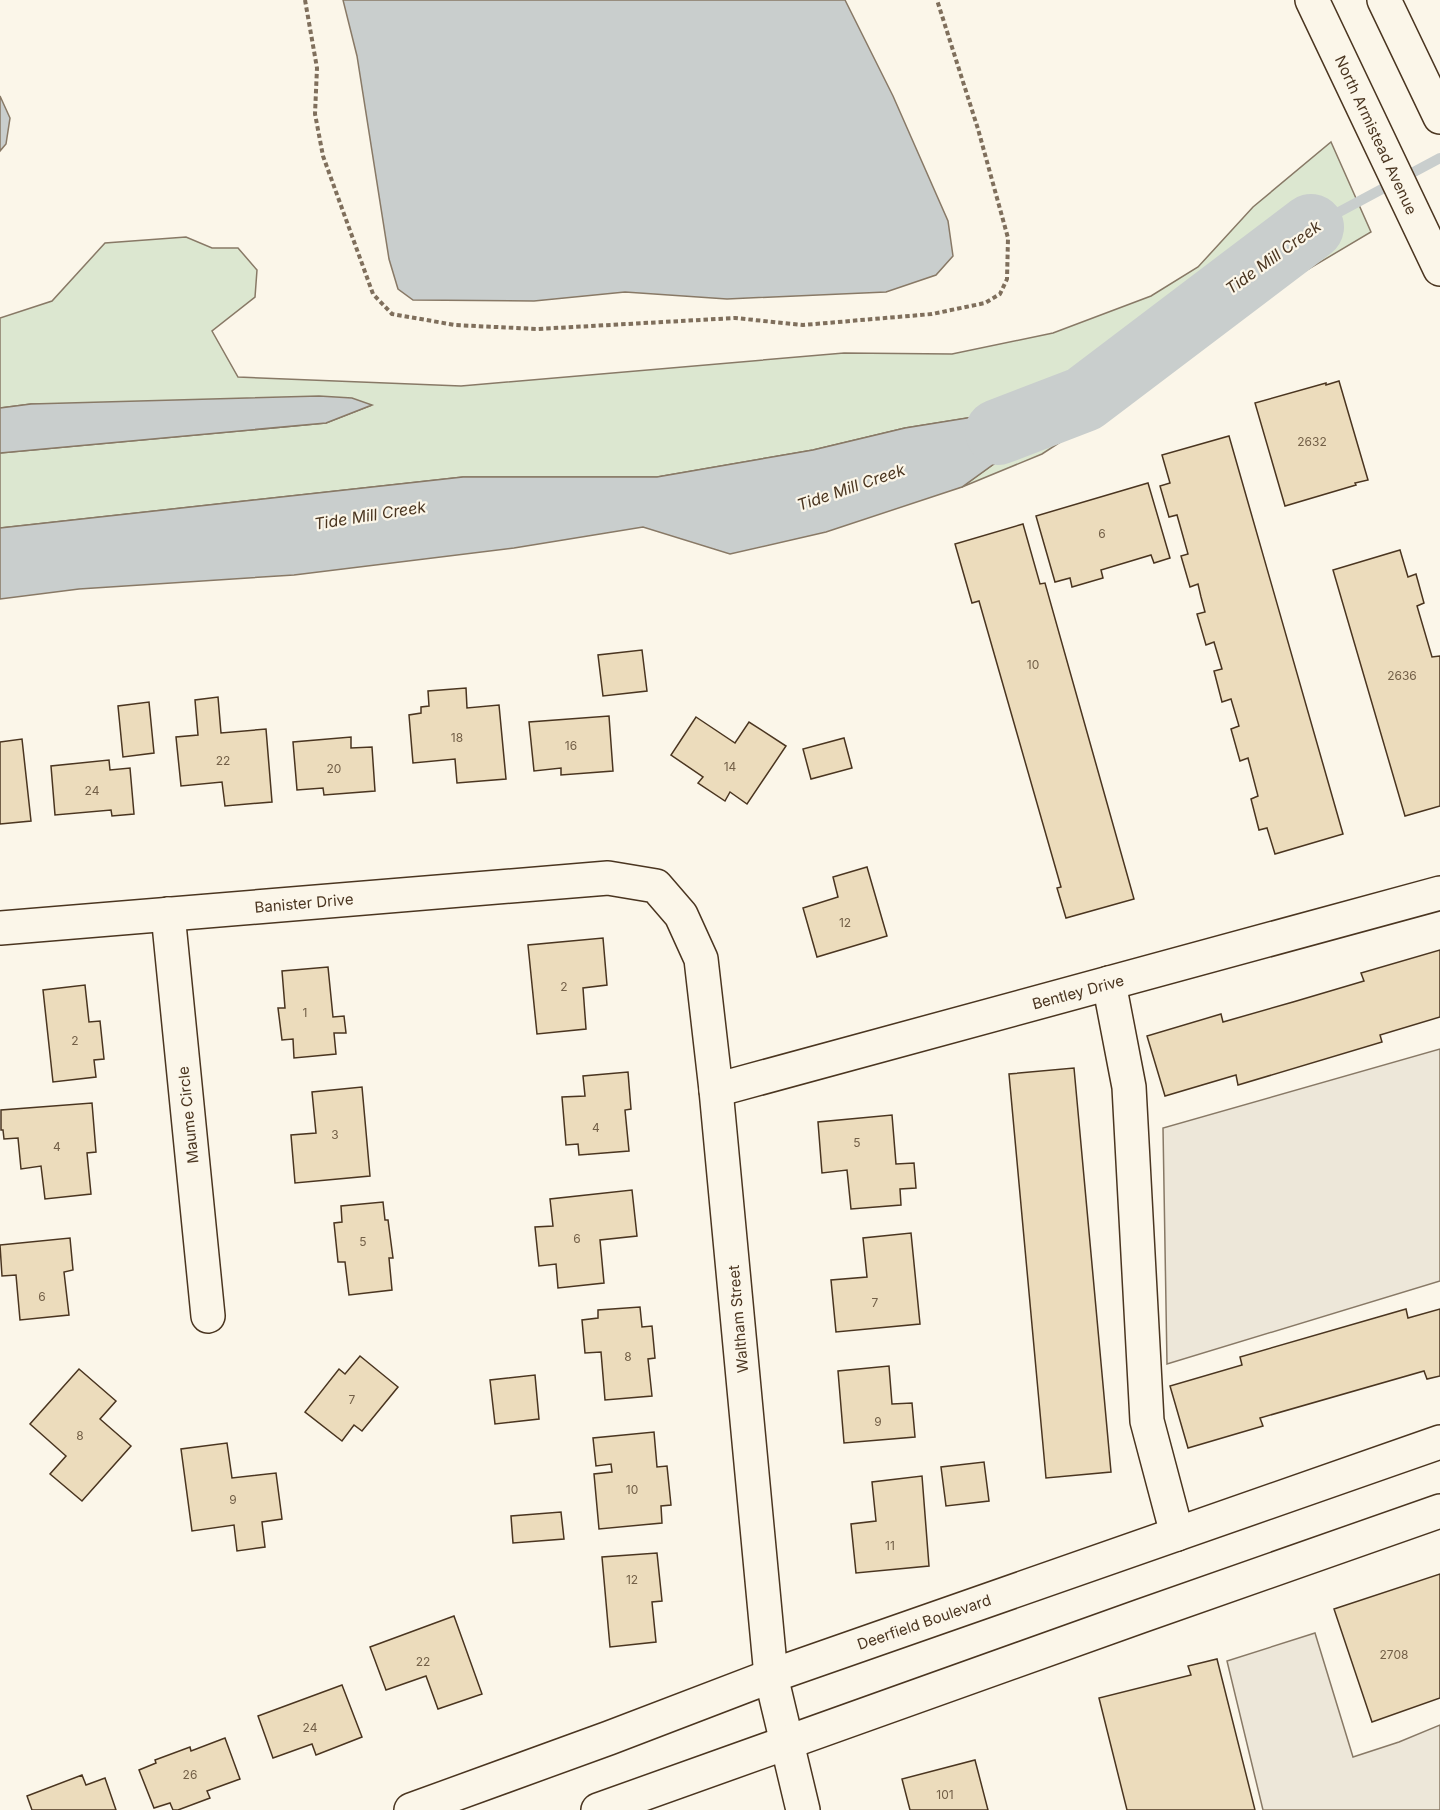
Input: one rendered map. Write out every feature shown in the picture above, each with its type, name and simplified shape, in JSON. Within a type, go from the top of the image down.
[{"type":"street","name":"North Armistead Avenue","points":[[1312,0],[1440,269]]},
{"type":"street","points":[[1384,0],[1440,117]]},
{"type":"street","name":"Banister Drive","points":[[0,928],[608,878]]},
{"type":"street","name":"Waltham Street","points":[[608,878],[656,886],[681,915],[701,959],[716,1090],[771,1676],[803,1810]]},
{"type":"street","name":"Bentley Drive","points":[[716,1090],[1440,893]]},
{"type":"street","name":"Maume Circle","points":[[168,914],[208,1316]]},
{"type":"street","points":[[1109,983],[1129,1087],[1147,1421],[1177,1534]]},
{"type":"street","name":"Deerfield Boulevard","points":[[411,1810],[771,1676],[1440,1442]]},
{"type":"street","points":[[598,1810],[1440,1511]]},
{"type":"path","points":[[306,0],[317,68],[315,114],[323,156],[373,294],[392,314],[455,325],[537,329],[735,318],[804,325],[932,314],[985,303],[1000,294],[1007,279],[1008,238],[975,118],[937,0]]},
{"type":"green space","points":[[1331,142],[1371,232],[1268,293],[1142,389],[1042,454],[962,487],[1082,400],[905,428],[813,450],[657,477],[463,477],[0,528],[0,453],[326,423],[372,405],[31,404],[0,408],[0,318],[52,301],[105,243],[186,237],[212,248],[238,248],[257,270],[255,297],[212,331],[238,377],[461,386],[844,353],[952,354],[1053,333],[1151,296],[1198,267],[1253,207]]},
{"type":"shaded area","points":[[1440,1049],[1440,1281],[1167,1364],[1163,1128]]},
{"type":"shaded area","points":[[1315,1633],[1353,1757],[1399,1742],[1440,1725],[1440,1810],[1263,1810],[1227,1661]]},
{"type":"water","points":[[343,0],[845,0],[893,96],[948,221],[953,256],[936,275],[886,292],[727,299],[625,292],[534,301],[413,300],[398,289],[389,259],[357,56]]},
{"type":"water","points":[[0,96],[10,118],[6,144],[0,151]]},
{"type":"water","points":[[319,396],[352,398],[372,405],[326,423],[0,453],[0,408],[31,404]]},
{"type":"water","points":[[1084,399],[962,487],[826,532],[730,554],[643,527],[514,548],[294,575],[79,589],[0,599],[0,528],[463,477],[657,477],[813,450],[905,428]]},
{"type":"building","points":[[1339,381],[1368,480],[1285,506],[1255,403]]},
{"type":"building","points":[[1229,436],[1343,834],[1275,854],[1267,828],[1259,830],[1251,799],[1258,796],[1248,758],[1240,761],[1231,729],[1239,726],[1231,699],[1222,702],[1214,671],[1222,669],[1214,642],[1206,645],[1197,614],[1205,612],[1198,584],[1190,587],[1181,556],[1188,554],[1177,515],[1169,517],[1160,486],[1170,483],[1162,455]]},
{"type":"building","points":[[1148,483],[1170,558],[1154,563],[1151,555],[1101,570],[1103,578],[1072,587],[1070,578],[1055,582],[1036,516]]},
{"type":"building","points":[[1023,524],[1040,584],[1045,583],[1134,899],[1066,918],[1057,888],[1061,887],[979,601],[972,603],[955,544]]},
{"type":"building","points":[[1400,550],[1408,577],[1416,574],[1424,603],[1417,606],[1432,657],[1440,656],[1440,806],[1405,816],[1333,570]]},
{"type":"building","points":[[642,650],[647,691],[603,696],[598,655]]},
{"type":"building","points":[[466,688],[467,708],[499,705],[506,779],[457,783],[455,759],[413,763],[409,715],[421,713],[421,707],[429,706],[428,691]]},
{"type":"building","points":[[218,697],[221,733],[266,729],[272,802],[225,806],[222,782],[181,786],[176,737],[198,735],[195,700]]},
{"type":"building","points":[[149,702],[154,753],[123,757],[118,706]]},
{"type":"building","points":[[609,716],[613,771],[561,775],[561,768],[534,771],[529,722]]},
{"type":"building","points":[[696,717],[735,743],[749,722],[786,746],[747,804],[730,792],[725,801],[698,783],[703,777],[671,755]]},
{"type":"building","points":[[351,737],[351,748],[372,747],[375,791],[324,795],[323,788],[297,790],[293,742]]},
{"type":"building","points":[[844,738],[852,768],[811,779],[803,749]]},
{"type":"building","points":[[22,739],[31,821],[0,824],[0,742]]},
{"type":"building","points":[[109,760],[110,770],[130,768],[134,814],[112,816],[111,810],[55,815],[51,766]]},
{"type":"building","points":[[867,867],[887,936],[817,957],[803,908],[838,897],[833,877]]},
{"type":"building","points":[[603,938],[607,985],[583,988],[586,1029],[537,1034],[528,945]]},
{"type":"building","points":[[1440,950],[1440,1017],[1380,1035],[1382,1042],[1238,1085],[1236,1075],[1165,1096],[1147,1036],[1221,1014],[1223,1022],[1293,1002],[1364,981],[1361,973]]},
{"type":"building","points":[[328,967],[333,1017],[344,1016],[346,1033],[334,1033],[336,1054],[294,1058],[293,1039],[282,1040],[278,1008],[285,1008],[282,971]]},
{"type":"building","points":[[85,985],[89,1022],[100,1021],[104,1059],[94,1060],[96,1077],[53,1082],[43,990]]},
{"type":"building","points":[[1074,1068],[1111,1472],[1046,1478],[1009,1074]]},
{"type":"building","points":[[628,1072],[631,1109],[625,1110],[629,1151],[579,1155],[578,1144],[566,1145],[562,1097],[585,1096],[583,1076]]},
{"type":"building","points":[[362,1087],[370,1176],[295,1183],[291,1135],[316,1133],[312,1092]]},
{"type":"building","points":[[92,1103],[96,1152],[87,1153],[91,1194],[45,1199],[41,1166],[21,1169],[18,1138],[4,1139],[3,1130],[1,1130],[1,1110]]},
{"type":"building","points":[[892,1115],[896,1164],[914,1163],[916,1188],[900,1189],[901,1205],[851,1209],[847,1170],[822,1173],[818,1122]]},
{"type":"building","points":[[632,1190],[637,1236],[600,1240],[604,1283],[558,1288],[556,1264],[539,1266],[535,1227],[553,1226],[550,1199]]},
{"type":"building","points":[[383,1202],[393,1258],[389,1258],[392,1290],[349,1295],[345,1262],[338,1262],[334,1223],[342,1222],[341,1206]]},
{"type":"building","points":[[911,1233],[920,1324],[836,1332],[831,1280],[867,1277],[863,1238]]},
{"type":"building","points":[[70,1238],[73,1270],[64,1272],[69,1315],[20,1320],[16,1275],[2,1276],[0,1245]]},
{"type":"building","points":[[640,1307],[642,1327],[652,1326],[655,1358],[648,1359],[652,1396],[605,1400],[601,1352],[585,1353],[582,1320],[598,1318],[598,1310]]},
{"type":"building","points":[[1406,1309],[1408,1318],[1440,1309],[1440,1376],[1427,1379],[1424,1371],[1260,1418],[1263,1426],[1188,1448],[1170,1386],[1242,1365],[1240,1357]]},
{"type":"building","points":[[360,1356],[398,1387],[362,1431],[354,1425],[342,1441],[305,1412],[339,1369],[345,1374]]},
{"type":"building","points":[[889,1366],[892,1404],[912,1403],[915,1437],[844,1443],[838,1371]]},
{"type":"building","points":[[79,1369],[116,1401],[100,1419],[131,1446],[82,1501],[50,1474],[66,1456],[30,1424]]},
{"type":"building","points":[[535,1375],[539,1419],[495,1424],[490,1380]]},
{"type":"building","points":[[654,1432],[657,1467],[667,1466],[671,1505],[661,1506],[662,1523],[599,1529],[594,1474],[612,1472],[611,1464],[596,1466],[593,1438]]},
{"type":"building","points":[[227,1443],[232,1478],[276,1473],[282,1519],[262,1522],[265,1547],[237,1551],[234,1525],[192,1531],[181,1449]]},
{"type":"building","points":[[984,1462],[989,1501],[946,1506],[941,1467]]},
{"type":"building","points":[[922,1476],[929,1566],[856,1573],[851,1524],[876,1521],[872,1482]]},
{"type":"building","points":[[561,1512],[564,1539],[513,1543],[511,1516]]},
{"type":"building","points":[[657,1553],[662,1601],[652,1602],[656,1642],[610,1647],[602,1557]]},
{"type":"building","points":[[1440,1574],[1440,1698],[1372,1722],[1334,1609]]},
{"type":"building","points":[[454,1616],[482,1694],[438,1709],[426,1676],[386,1690],[370,1647]]},
{"type":"building","points":[[1217,1659],[1255,1810],[1127,1810],[1099,1698],[1191,1675],[1188,1666]]},
{"type":"building","points":[[342,1685],[362,1737],[316,1755],[312,1744],[273,1758],[258,1716]]},
{"type":"building","points":[[225,1738],[240,1779],[207,1791],[210,1798],[178,1810],[173,1810],[170,1803],[154,1808],[139,1770],[156,1763],[155,1760],[190,1747],[191,1751]]},
{"type":"building","points":[[975,1760],[988,1810],[910,1810],[902,1779]]},
{"type":"building","points":[[82,1775],[86,1785],[105,1778],[116,1810],[32,1810],[27,1796]]},
{"type":"waterway","name":"Tide Mill Creek","points":[[1311,227],[1440,158]]},
{"type":"waterway","name":"Tide Mill Creek","points":[[998,432],[1084,399],[1311,227]]}]
